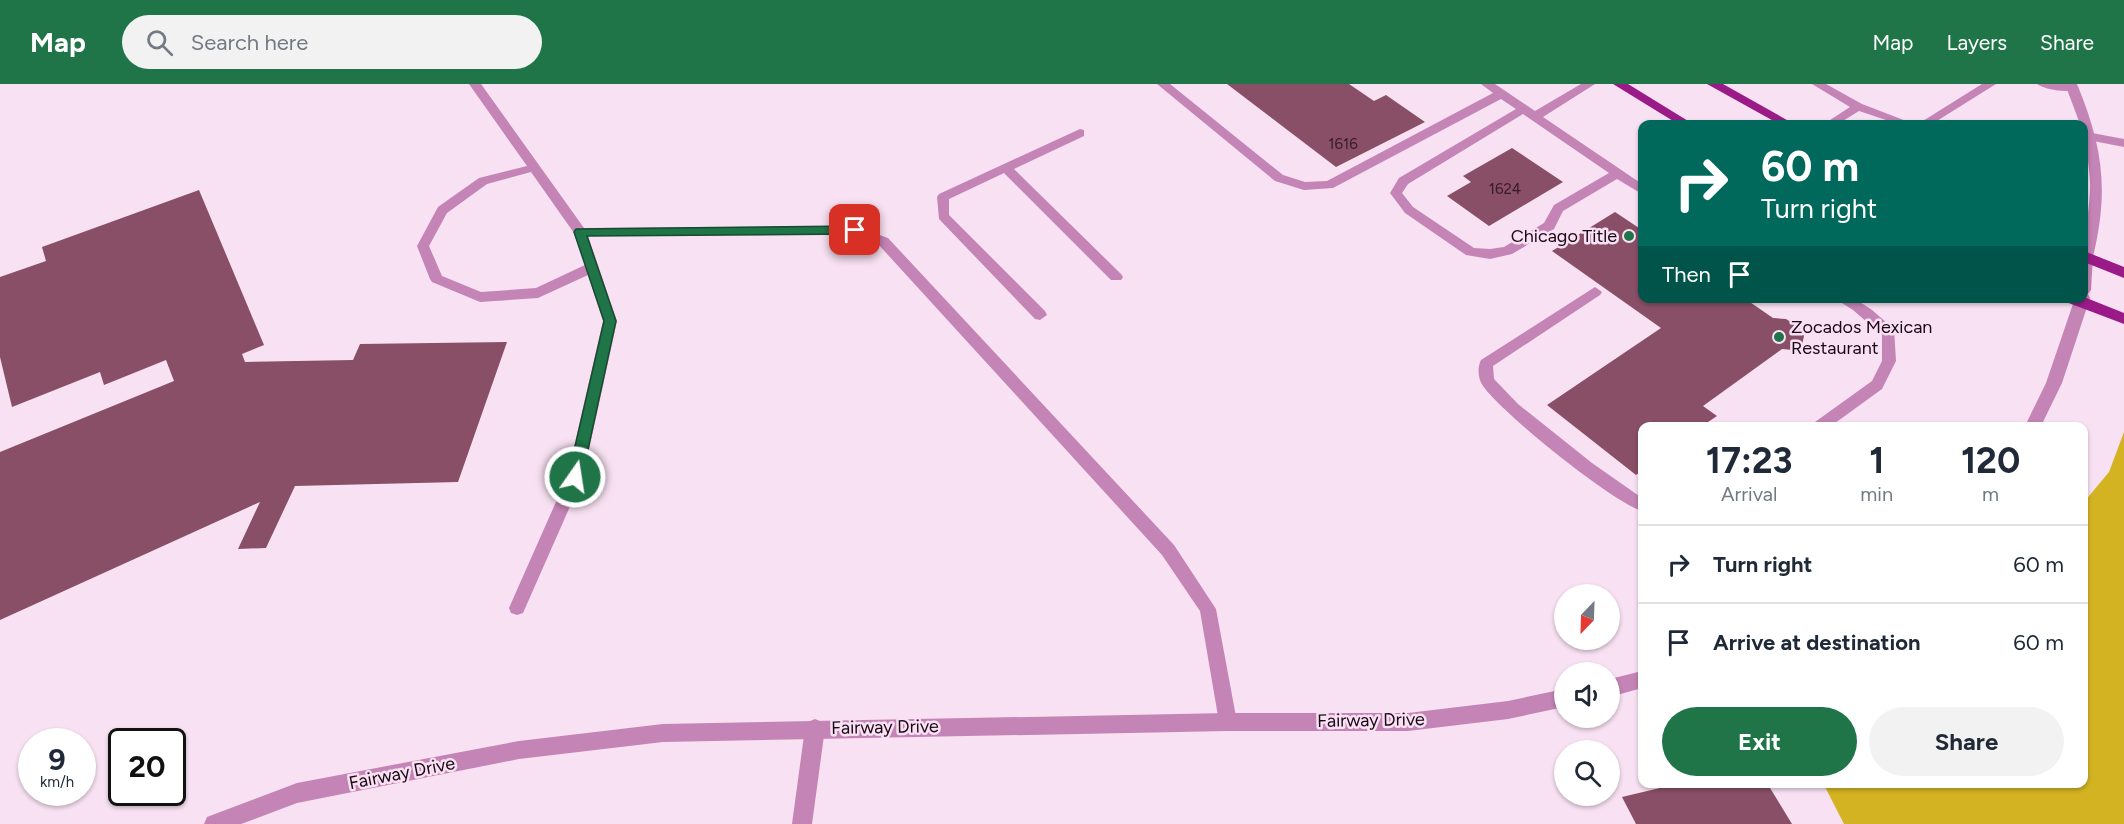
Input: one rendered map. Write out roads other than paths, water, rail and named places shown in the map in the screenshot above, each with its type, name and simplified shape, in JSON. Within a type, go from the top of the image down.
[{"type":"main road","points":[[1620,84],[1680,120]]},
{"type":"main road","points":[[1713,84],[1780,120]]},
{"type":"main road","points":[[2088,257],[2124,273]]},
{"type":"main road","points":[[2088,302],[2124,319]]},
{"type":"street","points":[[2072,86],[2085,120]]},
{"type":"street","points":[[2088,127],[2097,161],[2098,204],[2088,244]]},
{"type":"street","points":[[2035,422],[2054,383],[2078,303]]},
{"type":"street","points":[[1620,686],[1638,681]]},
{"type":"street","name":"Fairway Drive","points":[[214,824],[297,794],[519,750],[663,733],[815,728],[1228,722],[1408,722],[1508,710],[1554,700]]},
{"type":"street","points":[[802,824],[815,728]]},
{"type":"lane","points":[[475,84],[580,232],[590,268],[610,321],[575,477],[518,608]]},
{"type":"lane","points":[[1163,84],[1279,178],[1304,186],[1329,185],[1501,94]]},
{"type":"lane","points":[[1487,84],[1638,187]]},
{"type":"lane","points":[[1589,84],[1529,113],[1403,181],[1396,193],[1409,210],[1471,252],[1490,254],[1507,251],[1549,226],[1558,208],[1618,173]]},
{"type":"lane","points":[[1818,84],[1858,107],[1896,120]]},
{"type":"lane","points":[[1931,120],[1990,84]]},
{"type":"lane","points":[[2043,84],[2072,86]]},
{"type":"lane","points":[[1837,120],[1858,107]]},
{"type":"lane","points":[[1040,315],[943,216],[943,197],[1080,133]]},
{"type":"lane","points":[[2092,137],[2124,144]]},
{"type":"lane","points":[[536,167],[483,181],[442,210],[423,246],[437,279],[480,297],[538,292],[590,268]]},
{"type":"lane","points":[[1006,168],[1116,277]]},
{"type":"lane","points":[[580,232],[855,230],[883,241],[1168,550],[1208,609],[1228,722]]},
{"type":"lane","points":[[1595,292],[1486,364],[1487,380],[1501,398],[1598,475],[1638,502]]},
{"type":"lane","points":[[1826,422],[1877,385],[1889,361],[1889,333],[1850,303]]},
{"type":"place","name":"Chicago Title","points":[[1629,236]]},
{"type":"place","name":"Zocados Mexican Restaurant","points":[[1779,337]]}]
